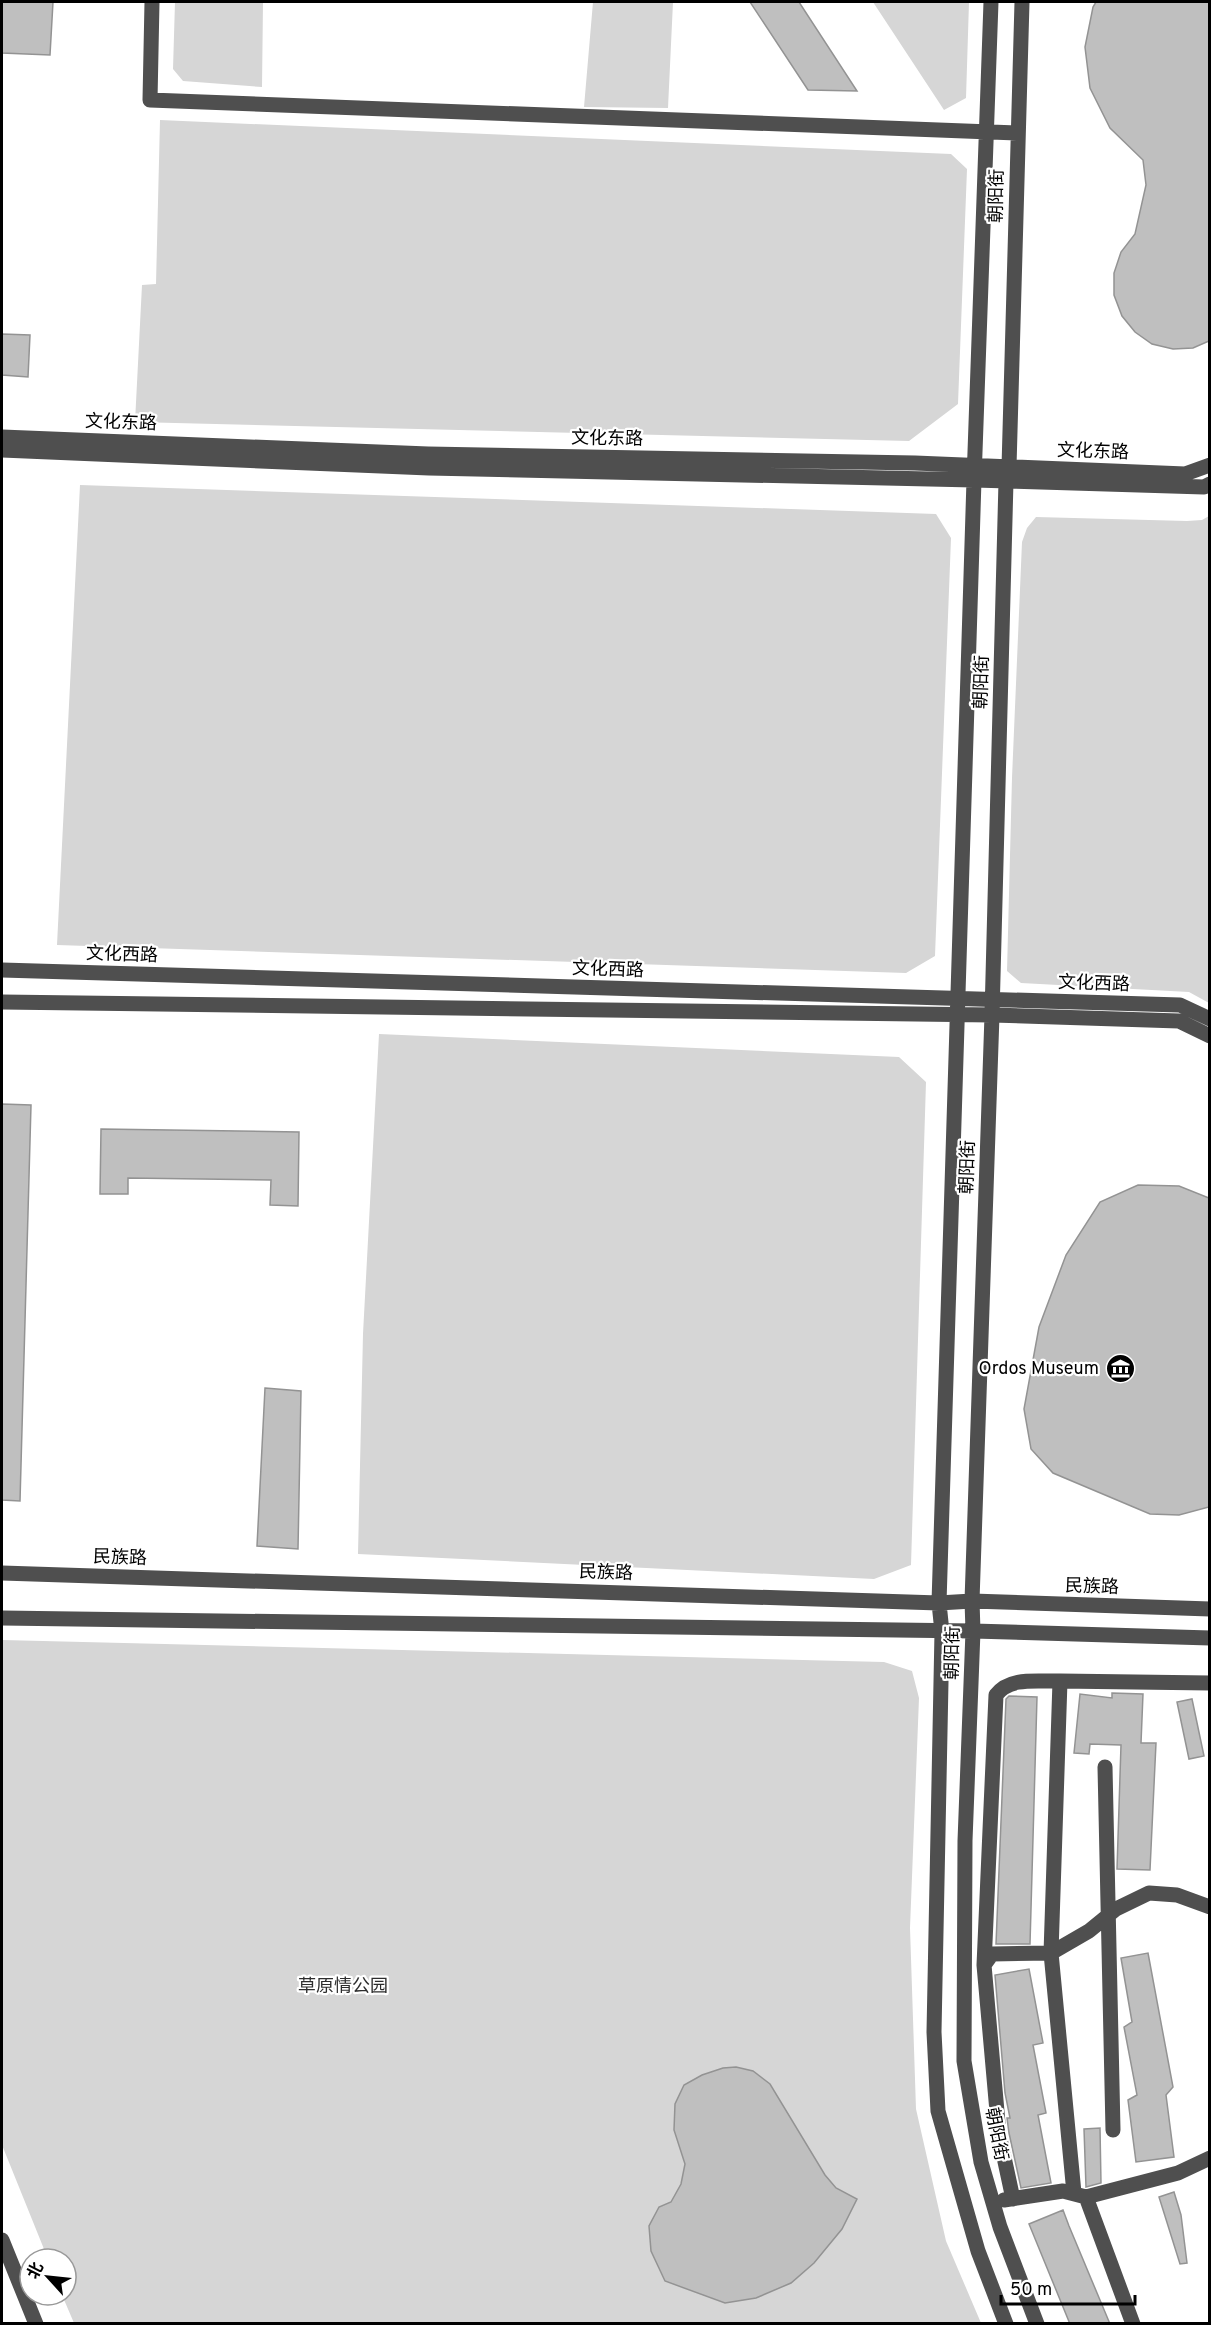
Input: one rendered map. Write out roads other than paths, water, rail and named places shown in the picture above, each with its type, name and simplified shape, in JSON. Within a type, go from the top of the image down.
[{"type":"street","points":[[152,2],[150,100],[987,134],[1017,133]]},
{"type":"street","name":"朝阳街","points":[[992,2],[939,1603],[942,1632],[934,2032],[938,2111],[978,2251],[1006,2324]]},
{"type":"street","name":"朝阳街","points":[[1022,2],[965,1841],[964,2061],[981,2162],[1000,2227],[1037,2324]]},
{"type":"street","name":"文化东路","points":[[2,437],[975,472],[1204,487],[1209,484]]},
{"type":"street","name":"文化东路","points":[[2,450],[429,468],[975,472]]},
{"type":"street","name":"文化东路","points":[[1008,474],[1185,474],[1209,465]]},
{"type":"street","name":"文化西路","points":[[2,970],[1180,1005],[1209,1019]]},
{"type":"street","name":"文化西路","points":[[2,1002],[992,1015],[1179,1021],[1209,1036]]},
{"type":"street","name":"民族路","points":[[2,1573],[939,1603],[972,1601],[1209,1609]]},
{"type":"street","points":[[2,1618],[942,1632],[973,1630],[1209,1638]]},
{"type":"street","points":[[1060,1681],[1051,1953],[1080,2195],[1133,2324]]},
{"type":"street","points":[[1013,2199],[999,2134],[984,1965],[996,1695],[1001,1688],[1012,1682],[1209,1683]]},
{"type":"street","points":[[1105,1767],[1113,2130]]},
{"type":"street","points":[[984,1965],[992,1954],[1051,1953],[1089,1931],[1116,1909],[1149,1893],[1177,1895],[1209,1907]]},
{"type":"street","points":[[993,2202],[1063,2191],[1080,2195],[1179,2173],[1209,2158]]},
{"type":"street","points":[[2,2240],[36,2324]]},
{"type":"place","name":"Ordos Museum","points":[[1120,1368]]},
{"type":"park label","name":"草原情公园","points":[[343,1986]]}]
